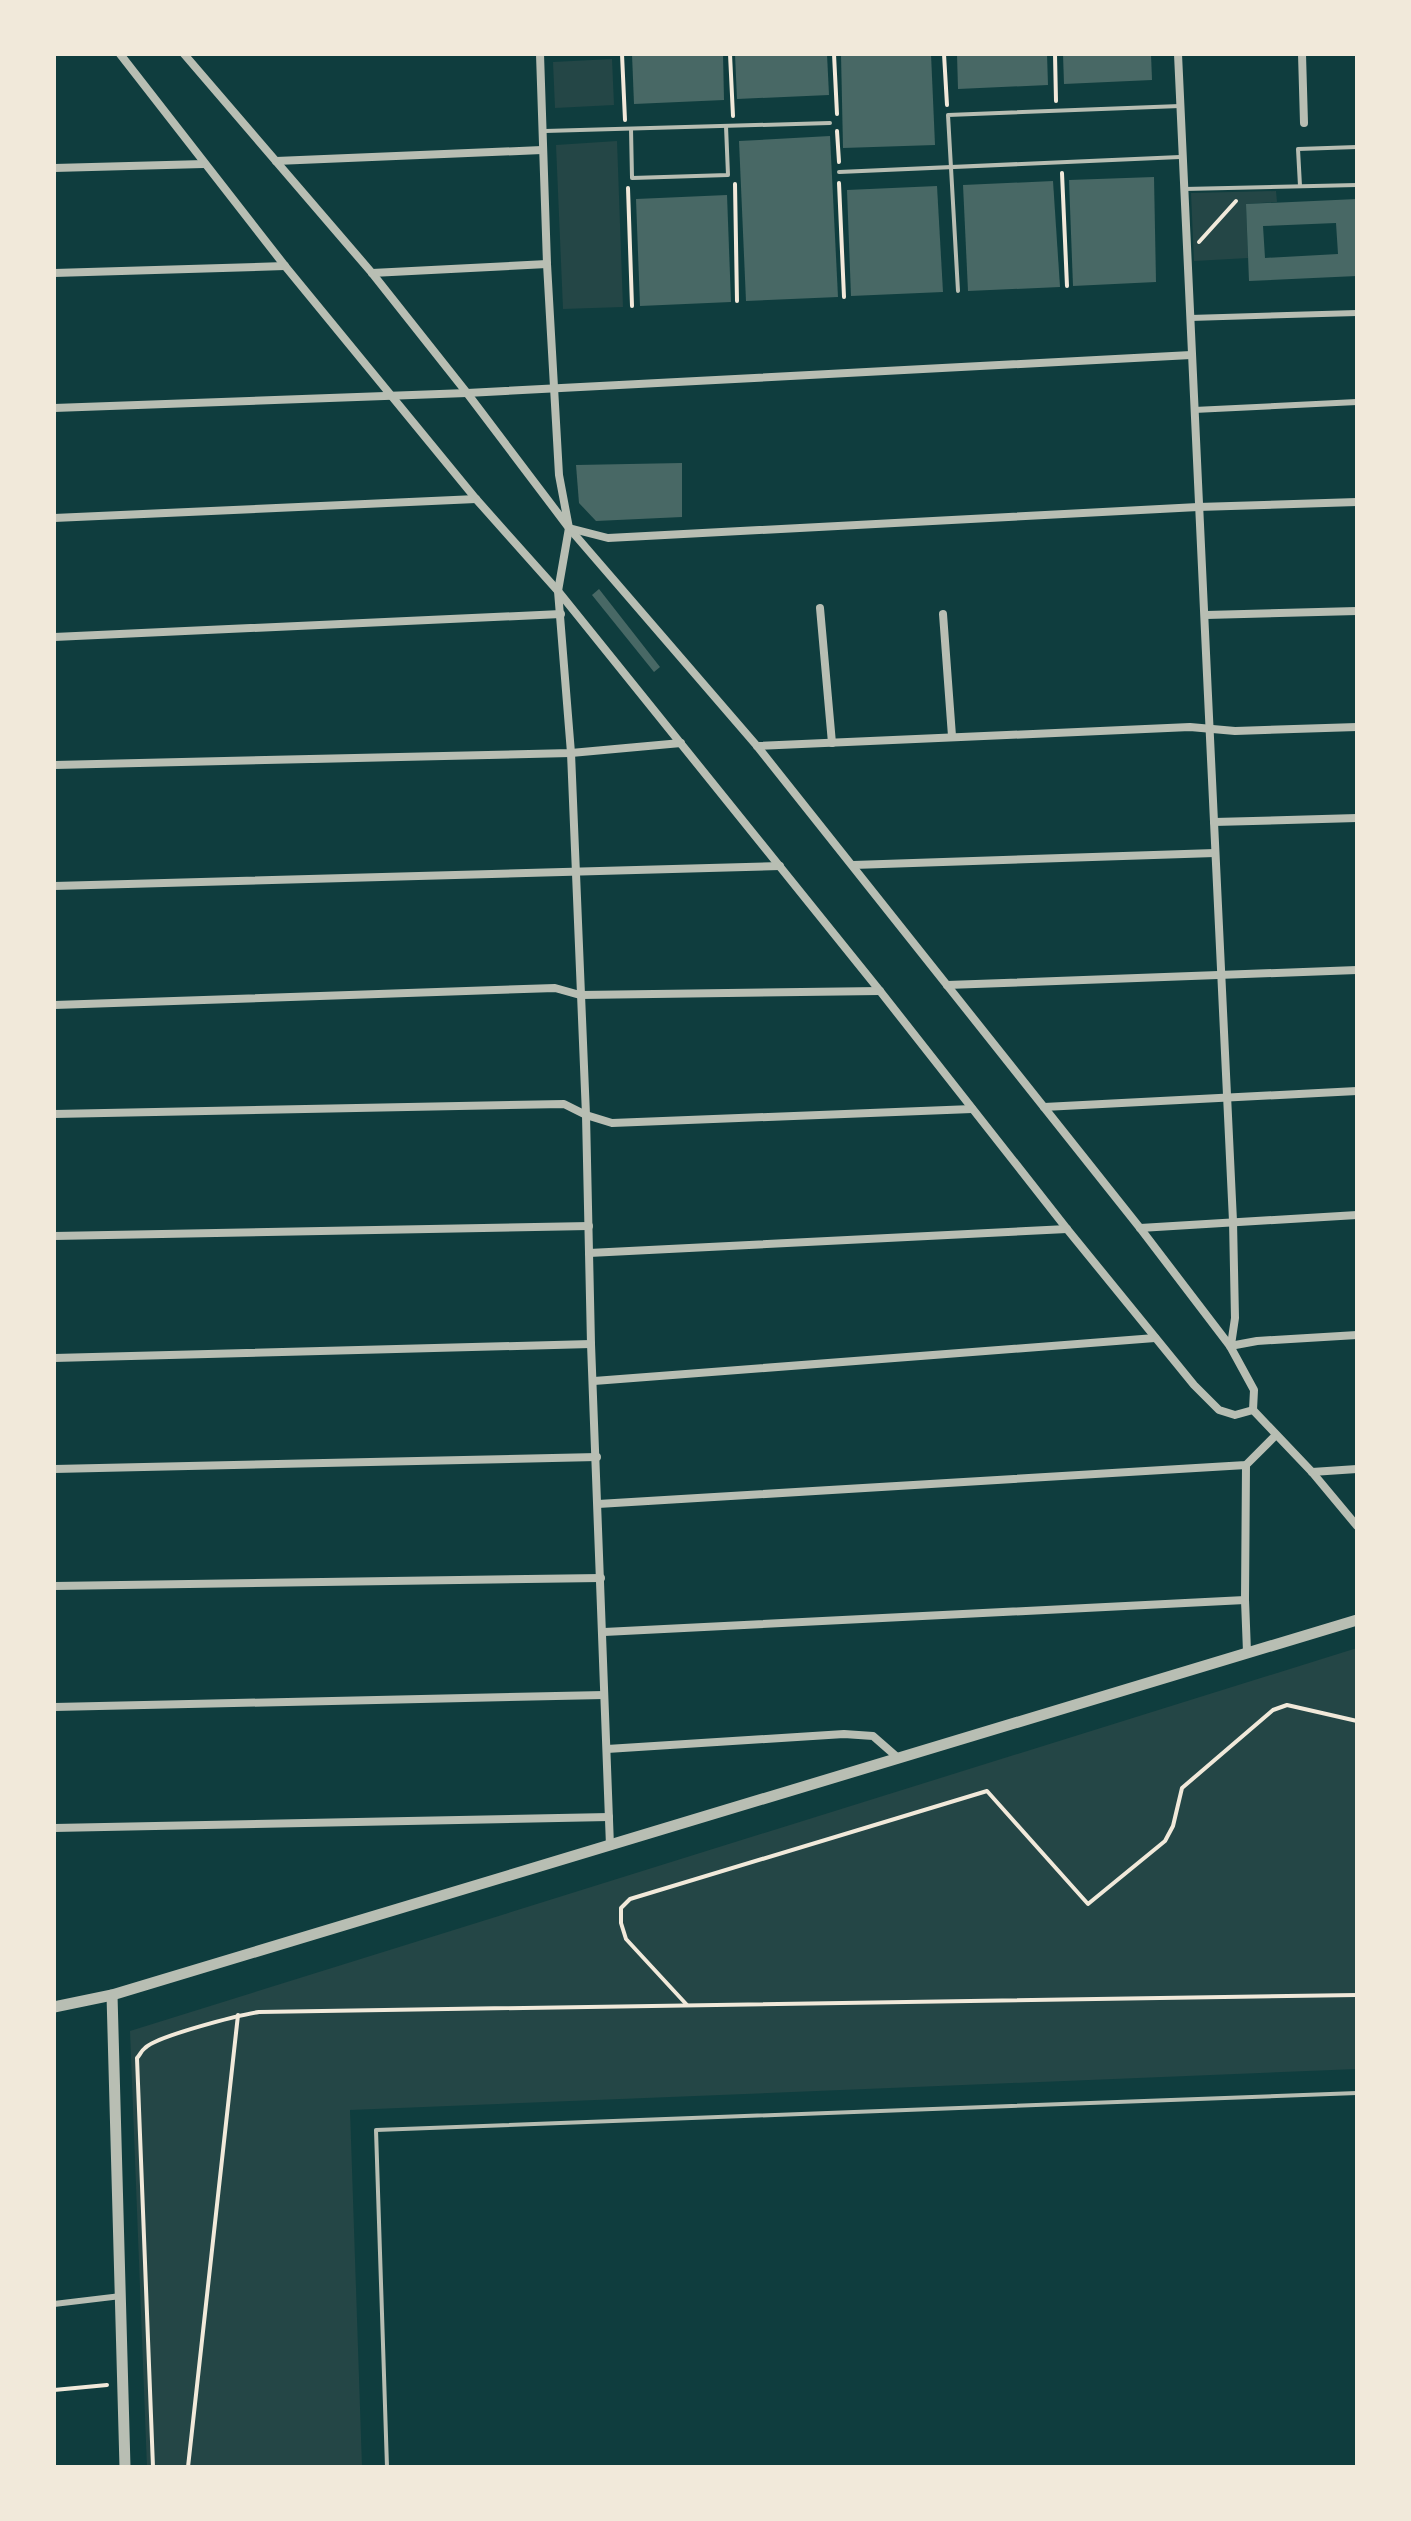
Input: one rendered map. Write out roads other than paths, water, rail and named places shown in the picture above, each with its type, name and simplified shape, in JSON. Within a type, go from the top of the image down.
[{"type":"street","points":[[120,54],[285,266],[476,499],[558,591],[1194,1385],[1219,1410],[1235,1415],[1253,1410]]},
{"type":"street","points":[[184,54],[372,273],[569,528],[757,746],[853,865],[1230,1346],[1254,1390],[1253,1410],[1312,1472],[1357,1526]]},
{"type":"street","points":[[540,54],[547,264],[559,475],[569,528],[558,591],[571,753],[586,1115],[591,1344],[610,1846]]},
{"type":"street","points":[[1178,54],[1228,1096],[1235,1318],[1230,1346]]},
{"type":"street","points":[[1302,54],[1304,123]]},
{"type":"street","points":[[276,161],[542,150]]},
{"type":"street","points":[[54,168],[204,164]]},
{"type":"street","points":[[372,273],[547,264]]},
{"type":"street","points":[[54,273],[285,266]]},
{"type":"street","points":[[1190,318],[1357,313]]},
{"type":"street","points":[[54,408],[467,393],[1191,355]]},
{"type":"street","points":[[1194,410],[1357,402]]},
{"type":"street","points":[[54,518],[476,499]]},
{"type":"street","points":[[569,528],[608,538],[1198,507],[1357,502]]},
{"type":"street","points":[[820,608],[832,743]]},
{"type":"street","points":[[1206,615],[1357,611]]},
{"type":"street","points":[[54,637],[561,614]]},
{"type":"street","points":[[943,614],[952,736]]},
{"type":"street","points":[[757,746],[1190,727],[1235,731],[1357,727]]},
{"type":"street","points":[[54,765],[571,753],[681,743]]},
{"type":"street","points":[[1214,822],[1357,818]]},
{"type":"street","points":[[853,865],[1215,853]]},
{"type":"street","points":[[54,886],[780,866]]},
{"type":"street","points":[[947,985],[1357,970]]},
{"type":"street","points":[[54,1005],[555,988],[580,995],[880,991]]},
{"type":"street","points":[[1044,1107],[1357,1091]]},
{"type":"street","points":[[54,1114],[564,1104],[612,1123],[972,1109]]},
{"type":"street","points":[[1140,1228],[1357,1215]]},
{"type":"street","points":[[54,1236],[589,1226]]},
{"type":"street","points":[[589,1253],[1067,1229]]},
{"type":"street","points":[[1230,1346],[1257,1341],[1357,1335]]},
{"type":"street","points":[[594,1381],[1155,1338]]},
{"type":"street","points":[[54,1358],[591,1344]]},
{"type":"street","points":[[598,1504],[1246,1465],[1275,1436]]},
{"type":"street","points":[[54,1469],[597,1457]]},
{"type":"street","points":[[1246,1465],[1247,1652]]},
{"type":"street","points":[[1312,1472],[1357,1469]]},
{"type":"street","points":[[54,1586],[601,1578]]},
{"type":"street","points":[[604,1632],[1245,1600]]},
{"type":"street","points":[[54,2007],[112,1995],[1357,1620]]},
{"type":"street","points":[[54,1707],[604,1695]]},
{"type":"street","points":[[607,1749],[844,1734],[873,1736],[897,1757]]},
{"type":"street","points":[[54,1828],[609,1817]]},
{"type":"street","points":[[112,1995],[125,2467]]},
{"type":"street","points":[[54,2304],[121,2296]]},
{"type":"lane","points":[[958,291],[948,115],[1180,106]]},
{"type":"lane","points":[[542,132],[830,123]]},
{"type":"lane","points":[[628,129],[632,178],[728,175],[726,126]]},
{"type":"lane","points":[[1300,186],[1298,149],[1357,147]]},
{"type":"lane","points":[[839,172],[1183,157]]},
{"type":"lane","points":[[1184,189],[1357,185]]},
{"type":"lane","points":[[387,2467],[376,2130],[1357,2093]]}]
